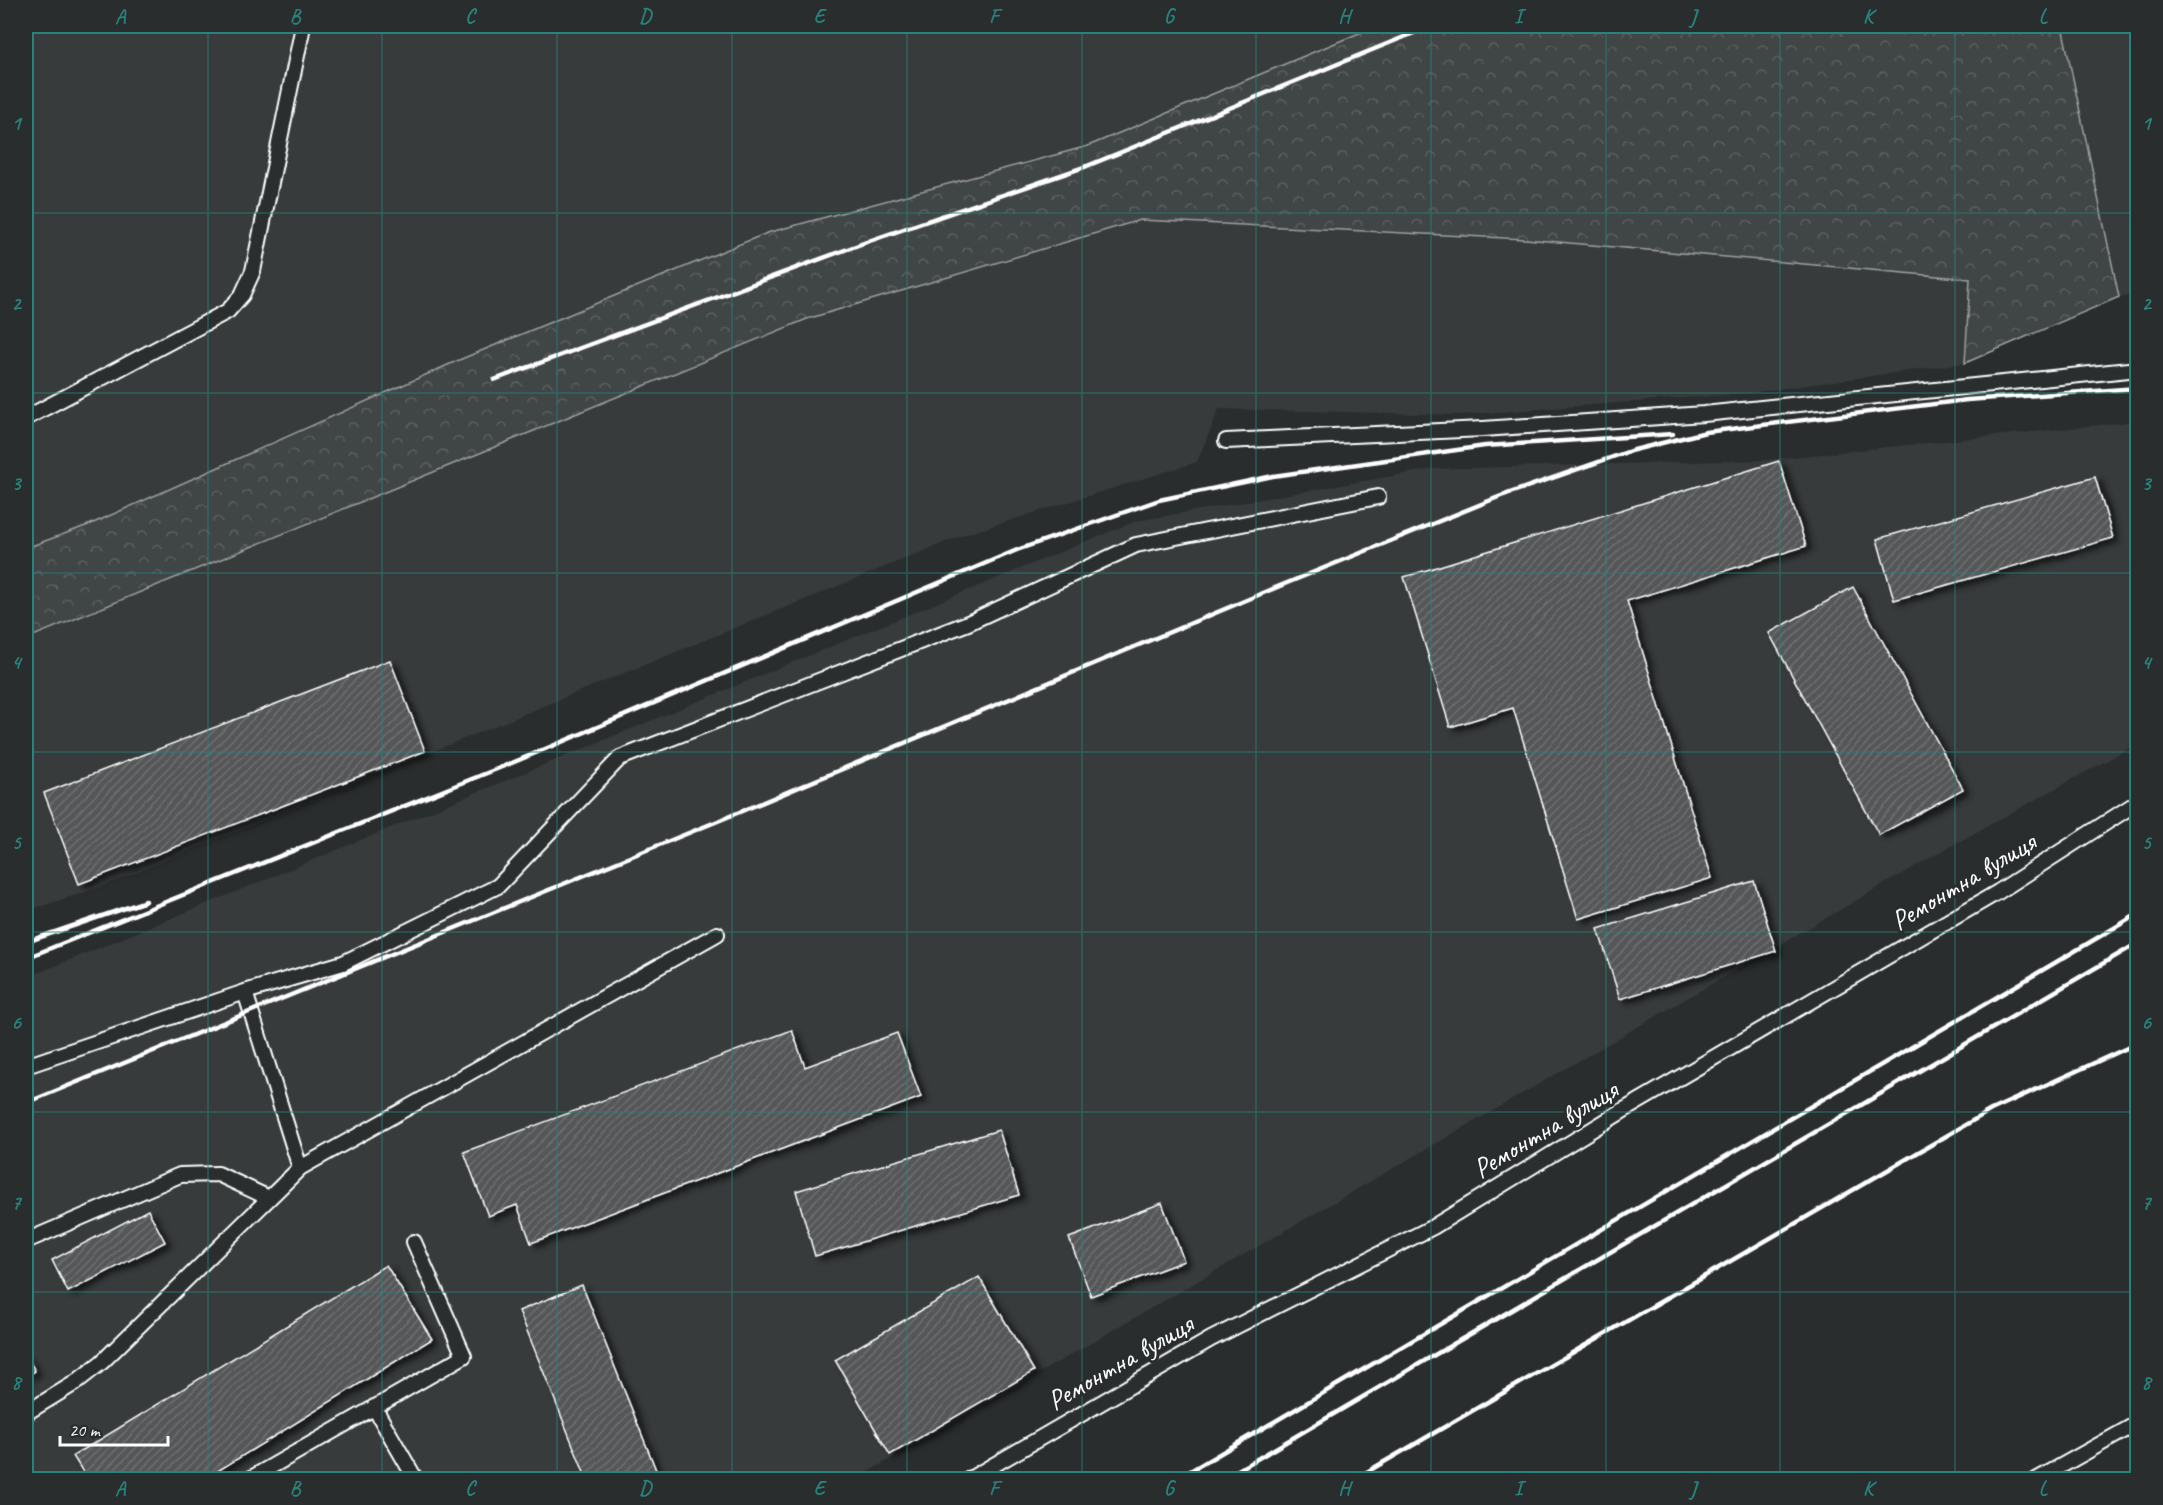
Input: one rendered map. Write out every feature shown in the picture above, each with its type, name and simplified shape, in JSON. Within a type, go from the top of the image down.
[{"type":"lane","points":[[26,418],[228,311],[242,295],[253,271],[303,26]]},
{"type":"lane","points":[[1226,441],[1483,429],[1704,414],[2138,369]]},
{"type":"lane","points":[[26,1066],[245,992],[342,963],[498,886],[620,758],[968,623],[1136,545],[1378,497]]},
{"type":"lane","name":"Ремонтна вулиця","points":[[968,1479],[1211,1339],[1433,1227],[1624,1110],[1998,892],[2138,802]]},
{"type":"lane","points":[[26,1413],[75,1383],[102,1362],[300,1168],[717,934]]},
{"type":"lane","points":[[245,992],[300,1168]]},
{"type":"lane","points":[[26,1241],[180,1175],[218,1174],[269,1197]]},
{"type":"lane","points":[[248,1479],[464,1356],[414,1242]]},
{"type":"lane","points":[[374,1407],[416,1479]]},
{"type":"lane","points":[[2036,1479],[2138,1423]]},
{"type":"shaded area","points":[[26,26],[1376,26],[1088,146],[767,233],[459,360],[91,524],[26,548]]},
{"type":"shaded area","points":[[2062,26],[2137,26],[2137,295],[2119,297]]},
{"type":"shaded area","points":[[1140,220],[1525,239],[1970,279],[1965,363],[1750,393],[1460,415],[1219,409],[1197,462],[963,535],[98,888],[26,911],[26,639],[807,319]]},
{"type":"shaded area","points":[[2137,421],[2137,744],[1940,852],[856,1479],[26,1480],[26,978],[1136,521],[1432,469],[1765,460]]},
{"type":"green space","points":[[1376,26],[2062,26],[2119,297],[1965,363],[1970,279],[1525,239],[1140,220],[807,319],[26,639],[26,548],[91,524],[459,360],[767,233],[1088,146]]},
{"type":"building","points":[[1779,461],[1806,546],[1627,601],[1712,878],[1578,919],[1513,708],[1450,727],[1404,577]]},
{"type":"building","points":[[2095,477],[2113,538],[1894,600],[1877,539]]},
{"type":"building","points":[[1853,587],[1963,789],[1879,835],[1769,633]]},
{"type":"building","points":[[390,660],[425,751],[79,884],[44,793]]},
{"type":"building","points":[[1754,881],[1776,951],[1620,999],[1598,929]]},
{"type":"building","points":[[792,1030],[805,1067],[897,1033],[921,1097],[531,1243],[517,1205],[488,1216],[464,1152]]},
{"type":"building","points":[[999,1130],[1019,1195],[815,1256],[796,1191]]},
{"type":"building","points":[[1162,1203],[1184,1261],[1091,1296],[1069,1238]]},
{"type":"building","points":[[148,1210],[165,1242],[68,1292],[52,1260]]},
{"type":"building","points":[[386,1265],[432,1339],[203,1480],[88,1480],[73,1456]]},
{"type":"building","points":[[979,1277],[1034,1371],[890,1455],[835,1360]]},
{"type":"building","points":[[582,1285],[660,1480],[587,1480],[519,1311]]},
{"type":"building","points":[[26,1355],[35,1371],[26,1377]]},
{"type":"railway","points":[[494,380],[869,241],[1087,166],[1431,26]]},
{"type":"railway","points":[[26,1103],[718,821],[1501,496],[1630,451],[1706,432],[1967,400],[2138,388]]},
{"type":"railway","points":[[26,958],[519,760],[1017,550],[1159,500],[1273,476],[1485,446],[1673,434]]},
{"type":"railway","points":[[26,942],[146,901]]},
{"type":"railway","points":[[1175,1480],[2138,914]]},
{"type":"railway","points":[[1221,1480],[2138,943]]},
{"type":"railway","points":[[1353,1480],[1991,1110],[2138,1043]]}]
